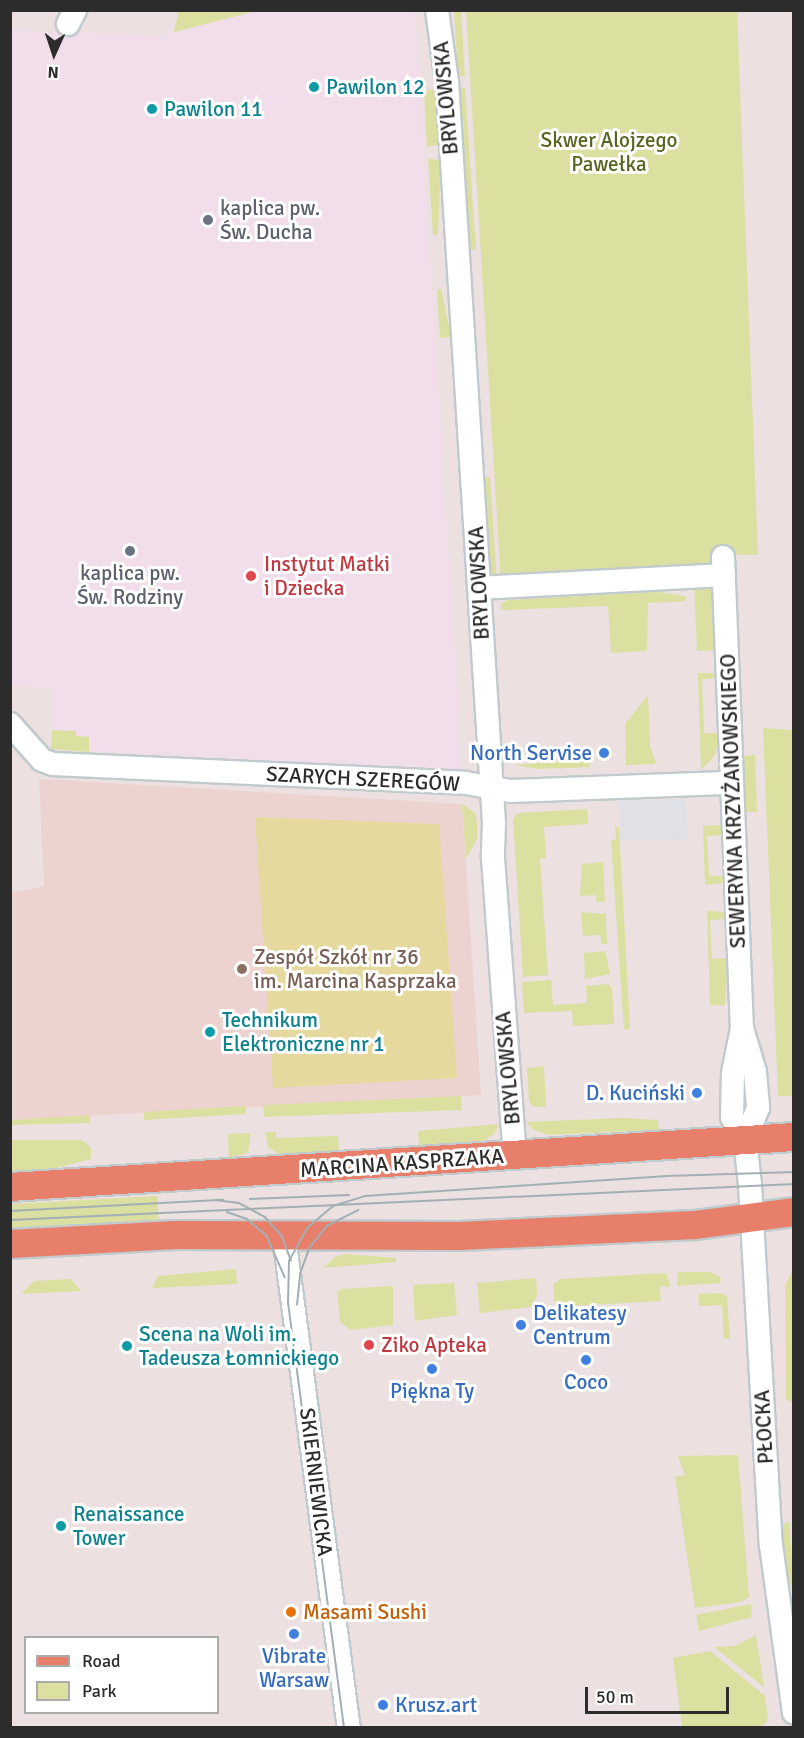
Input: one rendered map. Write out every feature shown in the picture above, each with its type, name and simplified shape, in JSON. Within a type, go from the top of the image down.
[{"type":"main road","name":"MARCINA KASPRZAKA","points":[[10,1187],[794,1137]]},
{"type":"main road","points":[[11,1244],[175,1235],[449,1237],[695,1225],[794,1212]]},
{"type":"street","name":"BRYLOWSKA","points":[[437,10],[447,82],[492,789],[493,858],[515,1155]]},
{"type":"street","name":"SEWERYNA KRZYŻANOWSKIEGO","points":[[479,588],[723,566],[742,1028],[734,1061],[732,1109],[734,1122],[745,1141]]},
{"type":"street","name":"SZARYCH SZEREGÓW","points":[[10,724],[42,760],[53,764],[466,783],[492,789],[732,783]]},
{"type":"street","name":"PŁOCKA","points":[[745,1141],[752,1218],[772,1557],[793,1701]]},
{"type":"street","name":"SKIERNIEWICKA","points":[[284,1236],[349,1728]]},
{"type":"shaded area","points":[[256,11],[415,11],[462,772],[51,749],[54,687],[11,686],[10,30],[162,36]]},
{"type":"shaded area","name":"Zespół Szkół nr 36 im. Marcina Kasprzaka","points":[[39,779],[462,804],[481,1095],[11,1120],[11,893],[44,886]]},
{"type":"shaded area","points":[[686,799],[688,839],[620,841],[618,801]]},
{"type":"shaded area","points":[[255,817],[439,824],[457,1078],[273,1088]]},
{"type":"green space","points":[[179,10],[256,10],[256,11],[174,32]]},
{"type":"green space","points":[[454,11],[461,11],[465,76],[458,76]]},
{"type":"green space","name":"Skwer Alojzego Pawełka","points":[[466,11],[737,11],[758,555],[713,555],[713,564],[501,582]]},
{"type":"green space","points":[[459,88],[465,88],[476,250],[469,250]]},
{"type":"green space","points":[[438,89],[441,144],[427,147],[424,90]]},
{"type":"green space","points":[[428,159],[441,160],[438,235],[433,235]]},
{"type":"green space","points":[[437,289],[441,289],[451,337],[440,338]]},
{"type":"green space","points":[[483,477],[490,477],[497,582],[489,577]]},
{"type":"green space","points":[[694,585],[713,587],[714,650],[697,651]]},
{"type":"green space","points":[[657,592],[685,596],[686,601],[648,603],[647,651],[611,653],[608,606],[501,610],[501,604],[508,600]]},
{"type":"green space","points":[[698,673],[715,673],[717,678],[702,679],[704,733],[718,733],[718,739],[715,755],[701,770]]},
{"type":"green space","points":[[648,695],[650,745],[656,764],[626,765],[625,724]]},
{"type":"green space","points":[[763,728],[793,730],[793,1096],[778,1096]]},
{"type":"green space","points":[[52,730],[76,731],[76,736],[89,737],[89,752],[51,749]]},
{"type":"green space","points":[[755,755],[757,812],[745,812],[743,756]]},
{"type":"green space","points":[[590,759],[590,767],[539,769],[513,765]]},
{"type":"green space","points":[[462,804],[475,813],[477,822],[477,839],[466,859]]},
{"type":"green space","points":[[587,809],[588,824],[544,827],[546,858],[540,859],[548,975],[523,977],[513,819],[518,813]]},
{"type":"green space","points":[[722,825],[722,835],[707,836],[709,876],[723,876],[723,883],[705,885],[703,826]]},
{"type":"green space","points":[[615,827],[619,827],[630,1029],[624,1030],[611,840],[616,840]]},
{"type":"green space","points":[[603,862],[605,902],[596,902],[596,895],[580,896],[582,864]]},
{"type":"green space","points":[[707,911],[724,912],[726,919],[710,920],[712,959],[728,958],[725,1005],[710,1005]]},
{"type":"green space","points":[[581,912],[606,914],[607,944],[602,944],[600,935],[583,936]]},
{"type":"green space","points":[[605,951],[610,974],[585,979],[584,953]]},
{"type":"green space","points":[[551,980],[553,1005],[587,1003],[586,986],[608,984],[612,988],[614,1024],[573,1026],[572,1011],[524,1013],[522,982]]},
{"type":"green space","points":[[544,1066],[546,1107],[534,1107],[529,1102],[527,1068]]},
{"type":"green space","points":[[461,1096],[462,1110],[264,1117],[263,1105]]},
{"type":"green space","points":[[246,1106],[246,1114],[144,1120],[144,1112]]},
{"type":"green space","points":[[90,1115],[90,1123],[11,1125],[11,1120]]},
{"type":"green space","points":[[622,1118],[658,1120],[659,1130],[548,1135],[534,1130],[526,1122]]},
{"type":"green space","points":[[499,1124],[494,1134],[483,1141],[419,1146],[418,1131]]},
{"type":"green space","points":[[265,1132],[276,1132],[276,1138],[338,1136],[339,1153],[281,1156],[268,1147]]},
{"type":"green space","points":[[251,1133],[248,1153],[229,1158],[228,1134]]},
{"type":"green space","points":[[11,1140],[82,1140],[91,1148],[91,1159],[56,1168],[11,1172]]},
{"type":"green space","points":[[157,1196],[159,1220],[11,1228],[11,1204]]},
{"type":"green space","points":[[345,1254],[396,1258],[396,1262],[323,1268],[335,1257]]},
{"type":"green space","points":[[236,1269],[237,1284],[152,1288],[158,1276]]},
{"type":"green space","points":[[793,1269],[794,1402],[791,1402],[786,1399],[785,1286]]},
{"type":"green space","points":[[678,1272],[711,1272],[721,1278],[720,1283],[677,1286]]},
{"type":"green space","points":[[666,1273],[671,1286],[660,1287],[661,1301],[555,1307],[553,1284],[561,1279]]},
{"type":"green space","points":[[536,1278],[537,1296],[531,1307],[480,1313],[477,1283]]},
{"type":"green space","points":[[71,1279],[81,1291],[21,1294],[34,1281]]},
{"type":"green space","points":[[454,1283],[457,1315],[415,1321],[413,1285]]},
{"type":"green space","points":[[393,1286],[393,1325],[351,1330],[340,1322],[337,1292],[341,1289]]},
{"type":"green space","points":[[721,1293],[727,1297],[730,1339],[724,1339],[722,1305],[699,1306],[698,1294]]},
{"type":"green space","points":[[738,1455],[749,1597],[741,1602],[695,1608],[675,1477],[685,1475],[678,1456]]},
{"type":"green space","points":[[789,1522],[794,1585],[787,1586],[781,1525]]},
{"type":"green space","points":[[751,1604],[752,1617],[699,1631],[696,1615]]},
{"type":"green space","points":[[756,1635],[764,1687],[714,1647],[735,1646]]},
{"type":"green space","points":[[710,1651],[765,1696],[768,1720],[762,1727],[682,1727],[673,1658]]},
{"type":"tram line","points":[[344,1728],[288,1303],[289,1261],[307,1228],[333,1206],[365,1196],[667,1176],[794,1172]]},
{"type":"tram line","points":[[10,1220],[794,1184]]},
{"type":"tram line","points":[[250,1199],[349,1195]]},
{"type":"tram line","points":[[215,1200],[239,1203],[265,1217],[282,1236],[291,1260]]},
{"type":"tram line","points":[[10,1211],[223,1200]]},
{"type":"tram line","points":[[297,1305],[300,1274],[310,1247],[327,1226],[358,1210]]},
{"type":"tram line","points":[[227,1212],[247,1219],[267,1236],[285,1277]]},
{"type":"place","name":"Pawilon 12","points":[[314,87]]},
{"type":"place","name":"Pawilon 11","points":[[152,109]]},
{"type":"place","name":"kaplica pw. Św. Ducha","points":[[208,220]]},
{"type":"place","name":"kaplica pw. Św. Rodziny","points":[[130,551]]},
{"type":"place","name":"Instytut Matki i Dziecka","points":[[251,576]]},
{"type":"place","name":"North Servise","points":[[604,753]]},
{"type":"place","name":"Zespół Szkół nr 36 im. Marcina Kasprzaka","points":[[242,969]]},
{"type":"place","name":"Technikum Elektroniczne nr 1","points":[[210,1032]]},
{"type":"place","name":"D. Kuciński","points":[[697,1093]]},
{"type":"place","name":"Delikatesy Centrum","points":[[521,1325]]},
{"type":"place","name":"Ziko Apteka","points":[[369,1345]]},
{"type":"place","name":"Scena na Woli im. Tadeusza Łomnickiego","points":[[127,1346]]},
{"type":"place","name":"Coco","points":[[586,1360]]},
{"type":"place","name":"Piękna Ty","points":[[432,1369]]},
{"type":"place","name":"Renaissance Tower","points":[[61,1526]]},
{"type":"place","name":"Masami Sushi","points":[[291,1612]]},
{"type":"place","name":"Vibrate Warsaw","points":[[294,1634]]},
{"type":"place","name":"Krusz.art","points":[[383,1705]]}]
